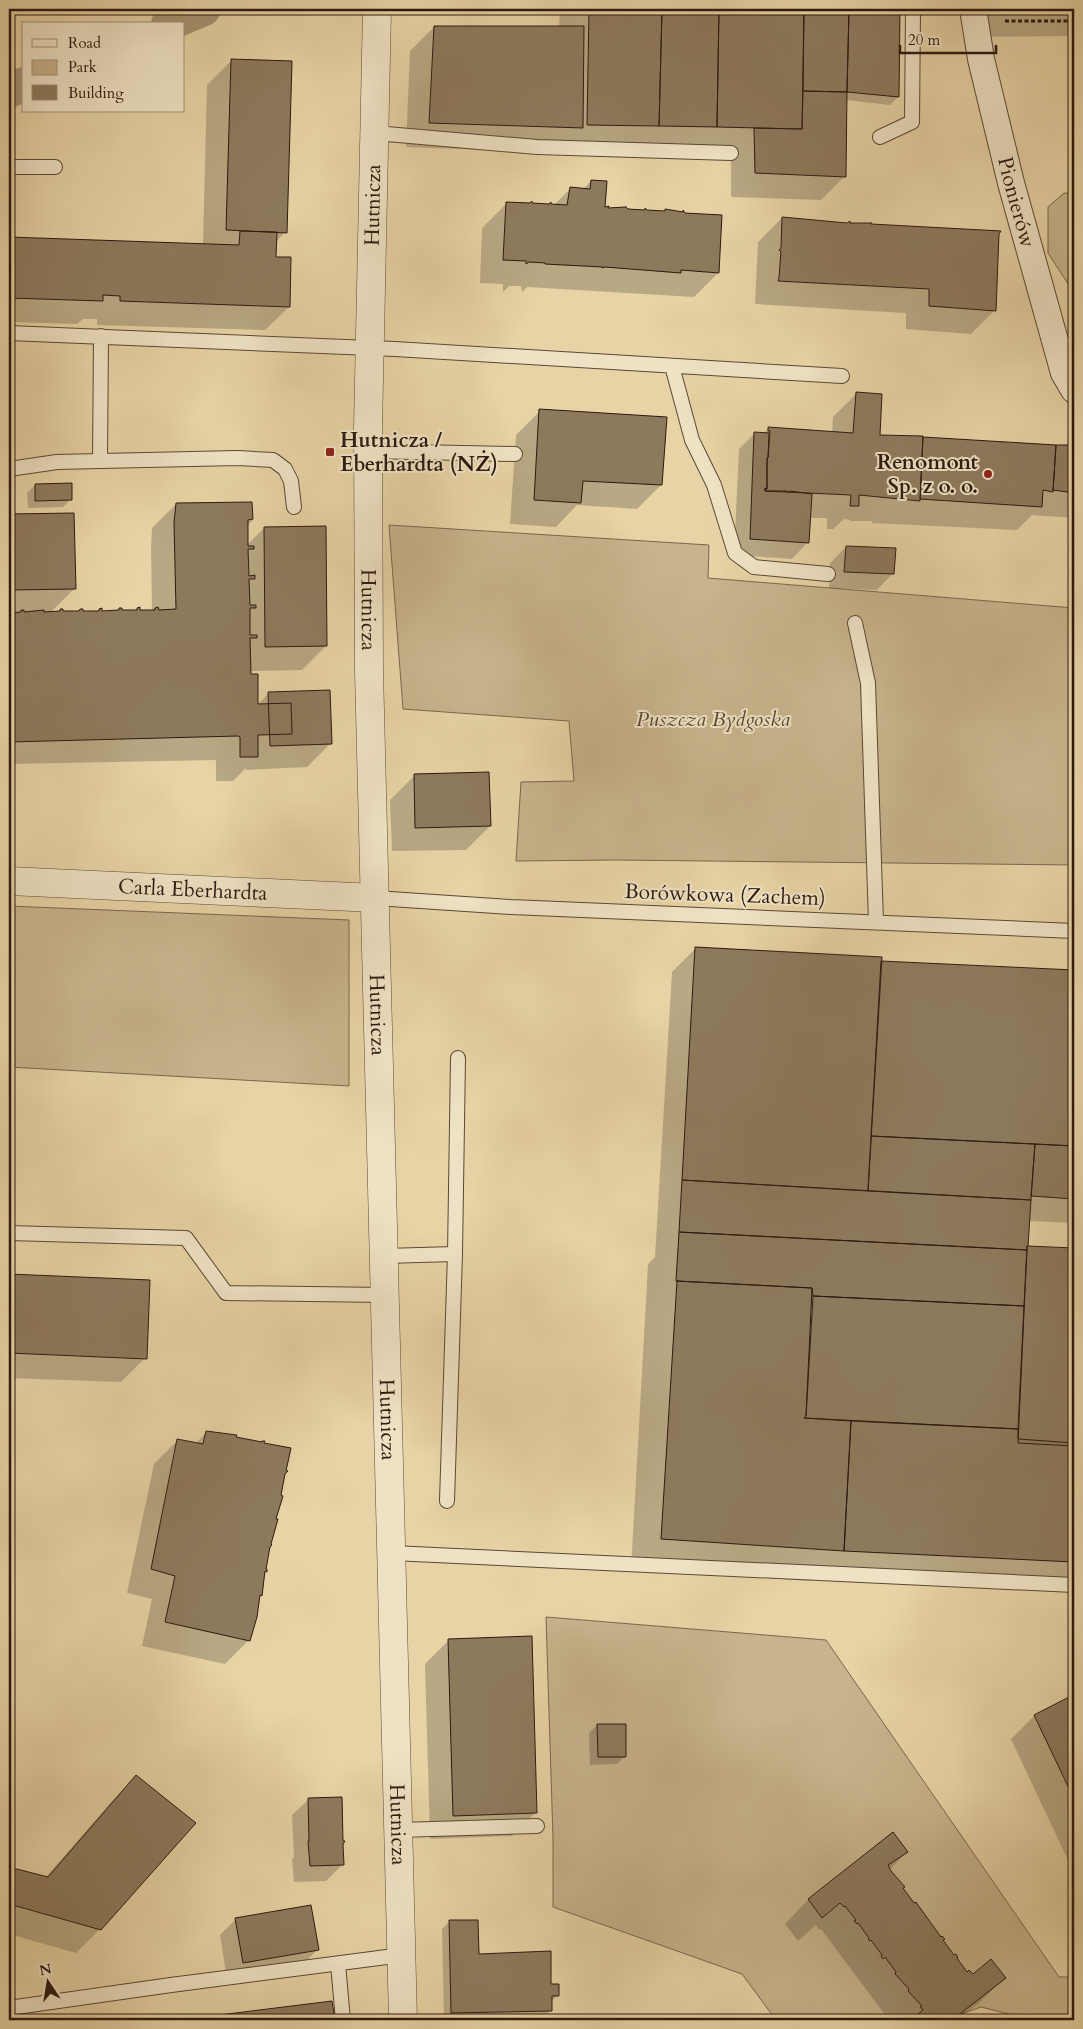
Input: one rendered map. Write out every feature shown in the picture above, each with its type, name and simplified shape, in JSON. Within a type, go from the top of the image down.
[{"type":"street","name":"Hutnicza","points":[[378,9],[368,451],[369,670],[404,2020]]},
{"type":"street","name":"Pionierów","points":[[974,15],[981,59],[1011,183],[1064,373],[1074,390]]},
{"type":"street","name":"Carla Eberhardta","points":[[9,881],[375,898]]},
{"type":"lane","points":[[880,136],[912,122],[913,9]]},
{"type":"lane","points":[[375,133],[538,147],[731,153]]},
{"type":"lane","points":[[9,167],[55,167]]},
{"type":"lane","points":[[9,332],[370,347],[842,376]]},
{"type":"lane","points":[[100,461],[101,336]]},
{"type":"lane","points":[[672,366],[692,440],[714,485],[735,552],[754,567],[828,574]]},
{"type":"lane","points":[[368,451],[515,454]]},
{"type":"lane","points":[[9,469],[57,462],[238,458],[274,460],[285,470],[291,481],[294,507]]},
{"type":"lane","points":[[855,623],[868,684],[876,922]]},
{"type":"lane","name":"Borówkowa (Zachem)","points":[[375,898],[511,907],[1074,931]]},
{"type":"lane","points":[[447,1501],[455,1254],[458,1058]]},
{"type":"lane","points":[[9,1233],[186,1238],[226,1293],[385,1295]]},
{"type":"lane","points":[[384,1256],[455,1254]]},
{"type":"lane","points":[[392,1553],[1074,1585]]},
{"type":"lane","points":[[398,1830],[537,1826]]},
{"type":"lane","points":[[9,2008],[171,1985],[402,1956]]},
{"type":"lane","points":[[338,1964],[343,2020]]},
{"type":"path","points":[[974,15],[1074,21]]},
{"type":"green space","points":[[1064,193],[1074,194],[1074,293],[1048,253],[1048,207]]},
{"type":"green space","name":"Puszcza Bydgoska","points":[[389,525],[709,545],[708,578],[1074,608],[1074,865],[616,860],[516,861],[521,782],[574,781],[569,721],[403,709]]},
{"type":"green space","points":[[9,906],[349,920],[349,1086],[9,1067]]},
{"type":"green space","points":[[546,1617],[826,1640],[1059,1977],[1074,1977],[1074,2020],[1032,2020],[981,2007],[944,2020],[776,2020],[742,1974],[553,1907],[553,1838]]},
{"type":"building","points":[[589,9],[662,9],[659,126],[587,125]]},
{"type":"building","points":[[662,9],[719,9],[717,127],[659,126]]},
{"type":"building","points":[[719,9],[804,9],[802,129],[717,127]]},
{"type":"building","points":[[804,9],[849,9],[847,92],[803,91]]},
{"type":"building","points":[[849,9],[900,9],[899,97],[847,92]]},
{"type":"building","points":[[434,26],[584,26],[583,128],[429,123]]},
{"type":"building","points":[[231,59],[292,61],[287,233],[226,230]]},
{"type":"building","points":[[803,91],[847,92],[846,177],[755,173],[754,128],[802,129]]},
{"type":"building","points":[[591,180],[607,181],[605,207],[609,206],[608,208],[626,207],[628,209],[645,210],[645,208],[647,210],[665,211],[665,209],[683,212],[683,210],[685,213],[722,215],[719,273],[681,270],[681,273],[529,262],[526,264],[526,261],[503,260],[506,202],[530,203],[532,201],[532,203],[549,204],[551,202],[551,204],[567,205],[570,187],[590,189]]},
{"type":"building","points":[[782,217],[847,223],[850,221],[850,223],[1001,231],[999,234],[996,311],[929,306],[929,289],[778,281]]},
{"type":"building","points":[[240,231],[277,232],[276,257],[291,257],[290,307],[120,301],[120,296],[103,295],[103,301],[9,298],[9,237],[239,245]]},
{"type":"building","points":[[856,392],[882,394],[880,435],[923,436],[920,501],[859,495],[859,506],[850,506],[851,495],[765,491],[765,488],[767,489],[767,458],[770,431],[768,431],[768,427],[853,433]]},
{"type":"building","points":[[539,409],[667,417],[662,485],[583,481],[581,503],[534,500]]},
{"type":"building","points":[[9,419],[14,419],[14,454],[9,454]]},
{"type":"building","points":[[754,432],[769,433],[767,489],[765,488],[765,491],[787,491],[789,493],[790,491],[812,494],[809,543],[750,539]]},
{"type":"building","points":[[923,437],[1056,445],[1053,492],[1043,490],[1042,507],[920,499]]},
{"type":"building","points":[[1056,445],[1074,445],[1074,493],[1053,490]]},
{"type":"building","points":[[72,483],[72,500],[35,501],[35,484]]},
{"type":"building","points":[[252,502],[253,519],[248,520],[248,546],[254,546],[254,549],[248,549],[249,576],[255,575],[255,579],[249,579],[250,605],[256,605],[256,608],[250,608],[250,635],[257,635],[257,638],[250,638],[251,674],[258,674],[258,704],[291,703],[292,734],[258,735],[258,757],[240,757],[240,737],[238,736],[9,742],[9,613],[21,612],[21,610],[24,610],[24,612],[44,610],[44,612],[60,611],[60,609],[63,609],[63,611],[79,611],[83,609],[83,611],[99,611],[102,608],[102,611],[119,610],[119,608],[122,608],[122,610],[137,610],[140,607],[140,610],[155,610],[158,607],[159,610],[176,609],[174,522],[176,503]]},
{"type":"building","points":[[74,513],[76,589],[9,590],[9,514]]},
{"type":"building","points":[[326,526],[327,646],[265,647],[264,527]]},
{"type":"building","points":[[846,546],[896,548],[894,574],[844,572]]},
{"type":"building","points":[[330,690],[332,744],[270,746],[268,692]]},
{"type":"building","points":[[489,772],[491,826],[415,828],[414,774]]},
{"type":"building","points":[[695,947],[882,957],[868,1191],[682,1180]]},
{"type":"building","points":[[881,961],[1074,970],[1074,1146],[871,1136]]},
{"type":"building","points":[[871,1136],[1035,1144],[1031,1200],[868,1191]]},
{"type":"building","points":[[1035,1144],[1074,1146],[1074,1199],[1031,1196]]},
{"type":"building","points":[[682,1180],[1031,1200],[1028,1246],[1027,1250],[679,1232]]},
{"type":"building","points":[[679,1232],[1027,1250],[1024,1306],[813,1296],[812,1288],[676,1281]]},
{"type":"building","points":[[1027,1246],[1074,1248],[1074,1446],[1018,1443]]},
{"type":"building","points":[[9,1274],[150,1280],[147,1359],[9,1353]]},
{"type":"building","points":[[677,1281],[812,1288],[806,1416],[804,1418],[851,1421],[844,1551],[661,1539]]},
{"type":"building","points":[[813,1296],[1024,1306],[1018,1429],[804,1418],[806,1416]]},
{"type":"building","points":[[851,1421],[1018,1429],[1018,1439],[1074,1443],[1074,1562],[844,1551]]},
{"type":"building","points":[[206,1431],[237,1435],[236,1437],[265,1441],[264,1443],[291,1448],[286,1471],[288,1471],[285,1474],[281,1495],[283,1496],[270,1547],[267,1572],[265,1571],[262,1596],[260,1595],[257,1617],[250,1641],[165,1622],[175,1576],[151,1569],[177,1439],[203,1444]]},
{"type":"building","points":[[532,1636],[537,1813],[453,1816],[448,1639]]},
{"type":"building","points":[[1069,1697],[1074,1707],[1074,1799],[1034,1715]]},
{"type":"building","points":[[597,1724],[626,1724],[626,1757],[598,1757]]},
{"type":"building","points":[[136,1775],[196,1823],[101,1930],[9,1904],[9,1867],[48,1877]]},
{"type":"building","points":[[342,1797],[343,1841],[345,1841],[343,1844],[344,1865],[310,1866],[308,1798]]},
{"type":"building","points":[[893,1832],[908,1852],[888,1865],[891,1871],[941,1937],[945,1939],[943,1940],[954,1955],[956,1954],[967,1972],[969,1970],[973,1974],[991,1959],[1006,1978],[952,2020],[910,2020],[923,2010],[920,2007],[922,2006],[895,1974],[896,1972],[885,1957],[883,1959],[882,1955],[871,1940],[868,1939],[858,1923],[854,1921],[856,1920],[845,1906],[840,1903],[822,1918],[808,1899]]},
{"type":"building","points":[[311,1905],[319,1950],[243,1963],[235,1918]]},
{"type":"building","points":[[449,1920],[478,1920],[479,1954],[551,1951],[551,1984],[559,1984],[559,1996],[552,1996],[552,2011],[451,2013]]},
{"type":"building","points":[[332,2001],[335,2020],[179,2020]]},
{"type":"waterway","points":[[173,22],[204,9]]},
{"type":"waterway","points":[[9,91],[22,85]]},
{"type":"place","name":"Hutnicza / Eberhardta (NŻ)","points":[[330,452]]},
{"type":"place","name":"Renomont Sp. z o. o.","points":[[988,474]]}]
